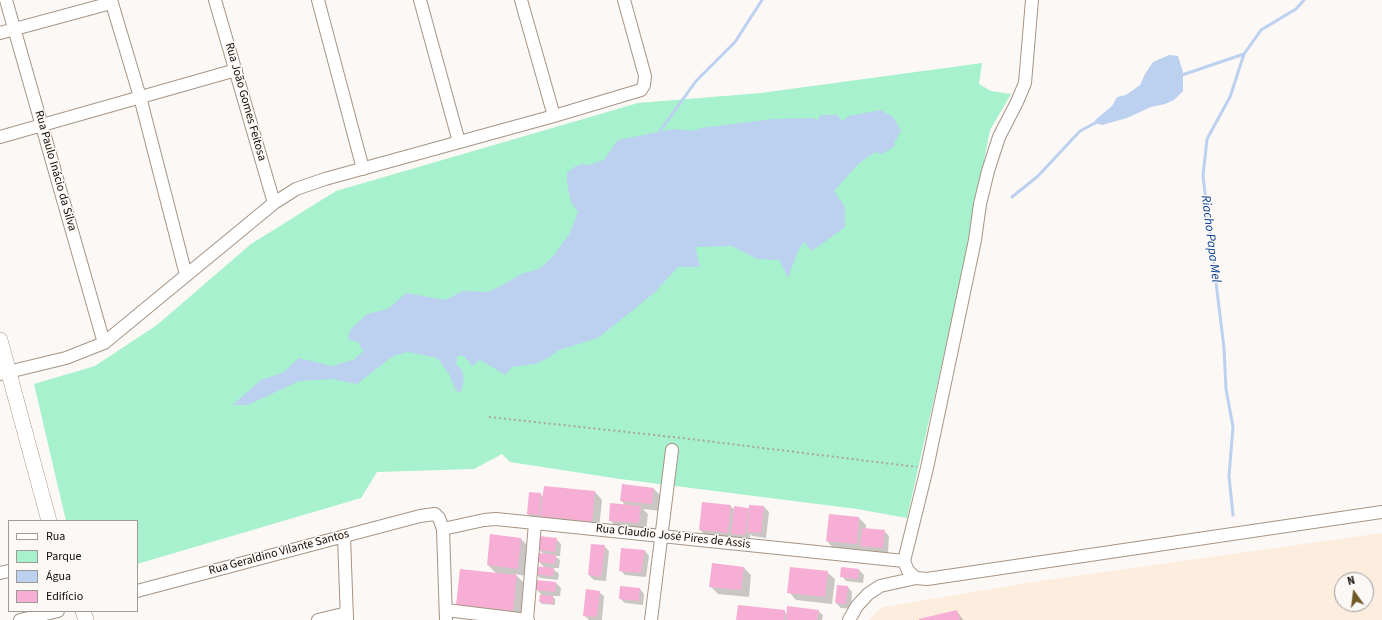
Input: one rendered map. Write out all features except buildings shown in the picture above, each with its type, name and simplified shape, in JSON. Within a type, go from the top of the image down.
[{"type":"street","name":"Rua Paulo Inácio da Silva","points":[[6,0],[104,343]]},
{"type":"street","name":"Rua João Gomes Feitosa","points":[[216,0],[274,203]]},
{"type":"street","points":[[318,0],[362,169]]},
{"type":"street","points":[[420,0],[459,142]]},
{"type":"street","points":[[521,0],[554,116]]},
{"type":"street","points":[[4,373],[66,358],[104,343],[274,203],[296,189],[325,179],[633,94],[641,90],[644,85],[645,76],[624,0]]},
{"type":"street","points":[[916,578],[908,571],[904,561],[926,468],[975,240],[980,204],[988,171],[999,137],[1025,83],[1032,0]]},
{"type":"street","points":[[0,33],[111,1],[140,97],[186,275]]},
{"type":"street","points":[[0,137],[236,70]]},
{"type":"street","points":[[0,340],[4,373],[49,520]]},
{"type":"street","points":[[651,620],[660,536],[672,450]]},
{"type":"street","points":[[850,620],[857,606],[868,594],[880,586],[916,578],[935,578],[1382,512]]},
{"type":"street","name":"Rua Geraldino Vilante Santos","points":[[138,591],[420,516],[435,514],[439,518],[443,529]]},
{"type":"street","name":"Rua Claudio José Pires de Assis","points":[[443,529],[484,520],[535,523],[904,561]]},
{"type":"street","points":[[443,529],[446,615],[527,620],[535,523]]},
{"type":"street","points":[[318,620],[347,616],[344,536]]},
{"type":"street","points":[[20,620],[54,612]]},
{"type":"path","points":[[489,417],[690,439],[926,468]]},
{"type":"shaded area","points":[[1382,533],[1382,620],[868,620],[883,607],[1033,582]]},
{"type":"green space","points":[[982,63],[979,84],[991,91],[1011,94],[990,130],[964,265],[907,518],[857,509],[620,479],[510,462],[502,454],[474,469],[377,472],[361,498],[138,564],[138,520],[66,520],[34,384],[95,366],[157,325],[251,244],[336,191],[638,103],[761,93]]},
{"type":"water","points":[[1169,55],[1178,56],[1183,72],[1183,91],[1174,100],[1165,104],[1151,107],[1127,118],[1102,125],[1095,123],[1095,120],[1112,106],[1117,97],[1126,95],[1140,85],[1153,62]]},
{"type":"water","points":[[880,110],[893,117],[901,131],[895,141],[895,146],[882,154],[875,152],[858,164],[834,191],[845,207],[845,227],[812,251],[804,242],[798,251],[788,278],[779,260],[757,259],[732,246],[695,247],[700,267],[678,267],[654,293],[598,338],[559,350],[548,358],[535,364],[511,367],[506,375],[480,360],[472,366],[464,356],[457,356],[456,364],[462,370],[464,380],[461,392],[456,391],[449,374],[437,358],[408,352],[393,356],[357,384],[332,379],[299,381],[248,405],[232,405],[261,380],[284,372],[299,358],[331,366],[353,360],[364,351],[360,347],[360,343],[348,339],[350,330],[367,314],[388,309],[406,293],[445,300],[463,291],[488,292],[521,274],[539,269],[552,258],[570,233],[578,212],[571,202],[567,183],[567,173],[576,166],[582,164],[589,165],[604,160],[618,140],[674,129],[692,131],[701,128],[774,119],[812,118],[818,120],[819,116],[837,115],[842,121],[849,116]]},
{"type":"waterway","points":[[658,134],[696,81],[735,42],[762,0]]},
{"type":"waterway","name":"Riacho Papa Mel","points":[[1233,515],[1229,476],[1233,427],[1226,389],[1224,348],[1203,176],[1207,139],[1230,97],[1244,54],[1261,30],[1296,9],[1304,0]]},
{"type":"waterway","points":[[1179,76],[1244,54]]},
{"type":"waterway","points":[[1012,197],[1038,176],[1080,131],[1097,122]]}]
